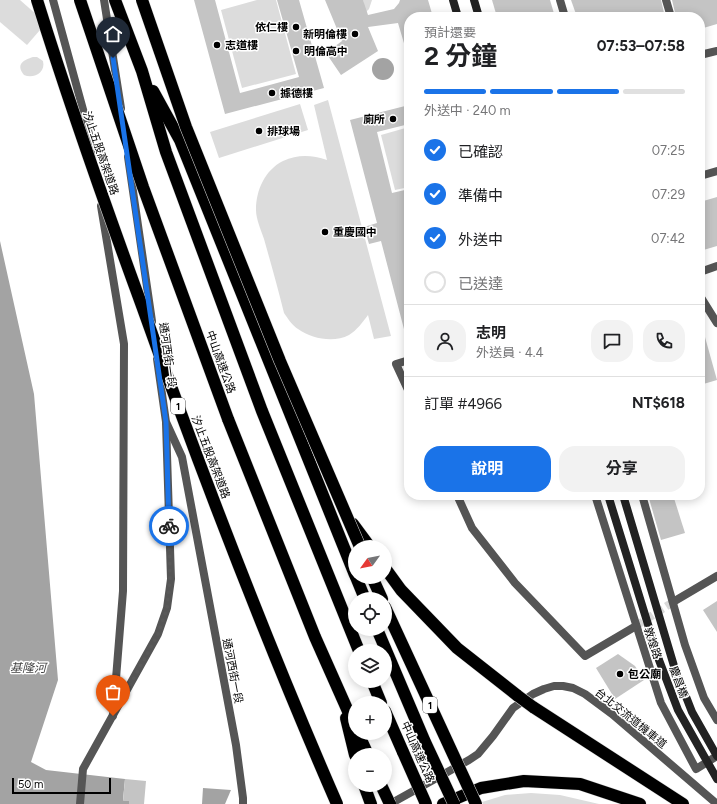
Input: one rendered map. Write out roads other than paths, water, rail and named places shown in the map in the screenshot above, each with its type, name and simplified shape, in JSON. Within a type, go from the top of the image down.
[{"type":"highway","name":"汐止五股高架道路","points":[[37,0],[94,174],[172,391],[249,594],[337,804]]},
{"type":"highway","name":"中山高速公路","points":[[80,0],[143,187],[228,419],[315,637],[348,711]]},
{"type":"highway","name":"中山高速公路","points":[[116,0],[142,71],[166,152],[262,411],[355,644]]},
{"type":"highway","points":[[142,0],[189,134],[280,361],[357,540]]},
{"type":"highway","points":[[142,71],[180,140],[348,559]]},
{"type":"highway","points":[[304,449],[343,510],[365,540]]},
{"type":"highway","points":[[392,578],[401,590],[457,648],[518,696],[683,804]]},
{"type":"highway","name":"1","points":[[392,622],[476,804]]},
{"type":"highway","name":"1","points":[[380,636],[425,742],[454,804]]},
{"type":"highway","points":[[340,693],[353,748]]},
{"type":"highway","name":"中山高速公路","points":[[392,727],[426,804]]},
{"type":"highway","points":[[443,804],[481,788],[524,781],[580,784],[640,804]]},
{"type":"highway","points":[[367,792],[371,804]]},
{"type":"highway","points":[[384,792],[390,804]]},
{"type":"street","points":[[53,0],[87,124],[124,344],[123,591],[113,716]]},
{"type":"street","name":"通河西街一段","points":[[104,0],[129,159],[166,422],[182,457],[236,746],[244,798],[243,804]]},
{"type":"street","points":[[453,0],[457,12]]},
{"type":"street","points":[[474,0],[478,12]]},
{"type":"street","points":[[560,0],[564,12]]},
{"type":"street","points":[[666,0],[670,12]]},
{"type":"street","points":[[705,54],[717,50]]},
{"type":"street","points":[[705,175],[717,171]]},
{"type":"street","points":[[705,270],[717,266]]},
{"type":"street","points":[[705,304],[717,323]]},
{"type":"street","points":[[404,362],[396,364],[404,381]]},
{"type":"street","points":[[80,804],[83,769],[158,634],[167,608],[170,579],[166,422]]},
{"type":"street","points":[[459,500],[472,528],[515,583],[585,656],[636,626]]},
{"type":"street","name":"敦煌路","points":[[597,500],[660,703],[696,769],[717,756]]},
{"type":"street","name":"慶昌橋","points":[[610,500],[659,660],[678,710],[717,778]]},
{"type":"street","name":"慶昌橋","points":[[624,500],[674,666],[692,712],[717,756]]},
{"type":"street","points":[[643,500],[685,645],[704,698],[717,720]]},
{"type":"street","points":[[673,602],[717,576]]},
{"type":"street","name":"台北交流道機車道","points":[[390,804],[478,754],[513,708],[533,694],[544,688],[563,686],[573,688],[585,694],[612,714],[717,804]]},
{"type":"water","points":[[383,58],[391,61],[394,69],[391,77],[383,80],[375,77],[372,69],[375,61]]},
{"type":"water","name":"基隆河","points":[[0,241],[34,394],[58,680],[31,762],[46,770],[125,779],[123,800],[129,801],[129,804],[0,804]]},
{"type":"water","points":[[203,788],[231,790],[225,804],[202,804]]},
{"type":"tunnel","points":[[636,626],[673,602]]},
{"type":"place","name":"依仁樓","points":[[296,27]]},
{"type":"place","name":"新明倫樓","points":[[355,34]]},
{"type":"place","name":"志道樓","points":[[217,45]]},
{"type":"place","name":"明倫高中","points":[[296,51]]},
{"type":"place","name":"據德樓","points":[[272,93]]},
{"type":"place","name":"廁所","points":[[393,119]]},
{"type":"place","name":"排球場","points":[[259,131]]},
{"type":"place","name":"重慶國中","points":[[325,232]]},
{"type":"place","name":"包公廟","points":[[620,674]]}]
